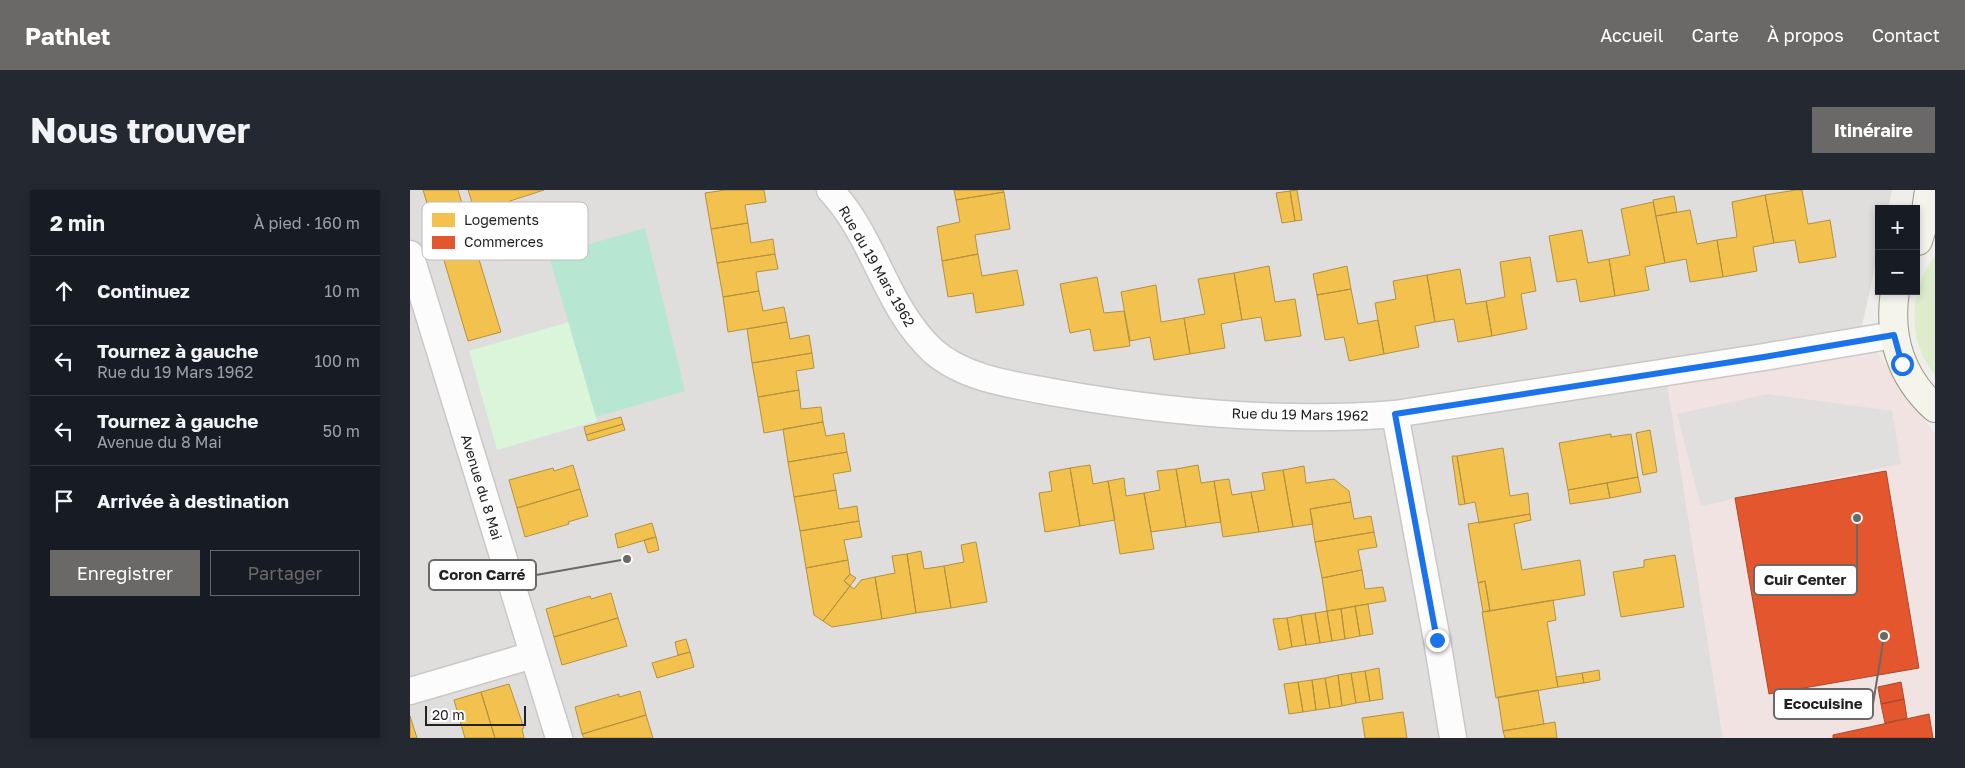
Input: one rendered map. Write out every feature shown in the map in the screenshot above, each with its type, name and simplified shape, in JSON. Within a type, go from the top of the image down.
[{"type":"main road","points":[[1923,236],[1929,190]]},
{"type":"main road","points":[[1895,295],[1894,335],[1902,364],[1917,389],[1935,408]]},
{"type":"street","name":"Rue du 19 Mars 1962","points":[[830,190],[858,227],[890,294],[908,323],[935,352],[965,370],[986,378],[1022,386],[1150,407],[1253,415],[1368,416],[1395,414],[1894,335]]},
{"type":"street","name":"Avenue du 8 Mai","points":[[410,254],[559,738]]},
{"type":"street","points":[[1395,414],[1437,640],[1453,738]]},
{"type":"street","points":[[410,691],[533,655]]},
{"type":"shaded area","points":[[410,190],[1892,190],[1889,205],[1875,205],[1875,267],[1861,330],[1664,363],[1723,738],[410,738]]},
{"type":"shaded area","points":[[1861,330],[1935,434],[1935,738],[1723,738],[1664,363]]},
{"type":"shaded area","points":[[1768,394],[1892,411],[1901,464],[1701,506],[1677,414]]},
{"type":"green space","points":[[645,228],[685,391],[596,417],[550,260],[588,260],[588,245]]},
{"type":"green space","points":[[1935,256],[1935,375],[1919,347],[1914,316],[1917,295],[1920,295],[1920,284]]},
{"type":"green space","points":[[569,322],[597,421],[497,450],[469,351]]},
{"type":"building: Logements","points":[[423,190],[458,190],[462,202],[427,202]]},
{"type":"building: Logements","points":[[468,190],[544,190],[510,202],[472,202]]},
{"type":"building: Logements","points":[[725,190],[764,190],[766,202],[745,205],[748,223],[711,229],[705,193]]},
{"type":"building: Logements","points":[[954,190],[1003,190],[1004,192],[956,200]]},
{"type":"building: Logements","points":[[1297,190],[1302,220],[1295,221],[1290,191]]},
{"type":"building: Logements","points":[[1802,190],[1808,224],[1830,220],[1836,257],[1799,263],[1795,240],[1774,243],[1765,195]]},
{"type":"building: Logements","points":[[1290,191],[1295,221],[1282,223],[1276,193]]},
{"type":"building: Logements","points":[[1004,192],[1010,229],[975,235],[978,254],[942,261],[937,227],[960,222],[956,200]]},
{"type":"building: Logements","points":[[1765,195],[1774,243],[1753,247],[1757,271],[1723,277],[1717,240],[1737,237],[1732,202]]},
{"type":"building: Logements","points":[[1674,196],[1677,212],[1656,216],[1653,200]]},
{"type":"building: Logements","points":[[1653,202],[1665,263],[1645,267],[1649,290],[1615,296],[1609,259],[1630,255],[1621,209]]},
{"type":"building: Logements","points":[[1690,210],[1697,244],[1717,240],[1723,277],[1690,282],[1686,259],[1665,263],[1656,216]]},
{"type":"building: Logements","points":[[748,223],[751,243],[773,239],[775,254],[717,263],[711,229]]},
{"type":"building: Logements","points":[[1582,230],[1588,263],[1609,259],[1615,296],[1580,302],[1576,279],[1557,282],[1549,236]]},
{"type":"building: Logements","points":[[775,254],[778,269],[756,272],[759,291],[723,297],[717,263]]},
{"type":"building: Logements","points":[[978,254],[982,276],[1017,270],[1024,305],[976,313],[973,293],[948,297],[942,261]]},
{"type":"building: Logements","points":[[1530,257],[1536,291],[1521,294],[1527,329],[1492,336],[1486,301],[1505,297],[1500,262]]},
{"type":"building: Logements","points":[[444,260],[479,260],[501,332],[468,341]]},
{"type":"building: Logements","points":[[1269,266],[1275,302],[1295,299],[1301,336],[1265,341],[1261,317],[1242,320],[1234,273]]},
{"type":"building: Logements","points":[[1347,266],[1351,289],[1317,295],[1313,274]]},
{"type":"building: Logements","points":[[1460,269],[1466,304],[1486,301],[1492,336],[1458,342],[1454,319],[1435,322],[1427,275]]},
{"type":"building: Logements","points":[[1234,273],[1242,320],[1221,324],[1225,348],[1190,354],[1184,318],[1205,314],[1198,279]]},
{"type":"building: Logements","points":[[1427,275],[1435,322],[1415,326],[1419,347],[1384,354],[1375,303],[1396,299],[1393,281]]},
{"type":"building: Logements","points":[[1097,277],[1104,313],[1124,311],[1130,346],[1094,351],[1090,329],[1070,333],[1060,284]]},
{"type":"building: Logements","points":[[1156,285],[1161,322],[1184,318],[1190,354],[1154,360],[1150,337],[1130,341],[1121,292]]},
{"type":"building: Logements","points":[[1351,289],[1358,324],[1378,320],[1384,354],[1349,361],[1344,337],[1325,340],[1317,295]]},
{"type":"building: Logements","points":[[759,291],[763,311],[784,307],[787,322],[728,332],[723,297]]},
{"type":"building: Logements","points":[[787,322],[790,339],[809,335],[812,353],[752,363],[747,329]]},
{"type":"building: Logements","points":[[812,353],[814,368],[796,371],[799,390],[758,397],[752,363]]},
{"type":"building: Logements","points":[[799,390],[801,409],[821,407],[823,422],[764,433],[758,397]]},
{"type":"building: Logements","points":[[621,417],[623,424],[586,435],[584,427]]},
{"type":"building: Logements","points":[[823,422],[826,436],[844,433],[847,452],[788,462],[783,429]]},
{"type":"building: Logements","points":[[623,424],[625,430],[588,441],[586,435]]},
{"type":"building: Logements","points":[[1650,430],[1657,472],[1643,475],[1636,433]]},
{"type":"building: Logements","points":[[1611,434],[1611,437],[1631,434],[1638,477],[1568,490],[1559,443]]},
{"type":"building: Logements","points":[[1503,448],[1510,496],[1528,493],[1530,514],[1479,523],[1475,502],[1465,504],[1457,456]]},
{"type":"building: Logements","points":[[847,452],[851,471],[833,474],[836,490],[794,497],[788,462]]},
{"type":"building: Logements","points":[[1452,456],[1457,456],[1465,504],[1459,505]]},
{"type":"building: Logements","points":[[573,465],[580,489],[517,508],[509,480],[553,468],[554,471]]},
{"type":"building: Logements","points":[[1090,465],[1093,484],[1108,481],[1115,520],[1080,526],[1070,468]]},
{"type":"building: Logements","points":[[1198,465],[1201,483],[1214,481],[1221,522],[1186,527],[1176,469]]},
{"type":"building: Logements","points":[[1304,466],[1306,483],[1334,479],[1349,491],[1351,502],[1310,509],[1313,524],[1293,527],[1283,470]]},
{"type":"building: Logements","points":[[1070,468],[1080,526],[1045,532],[1039,493],[1052,491],[1049,472]]},
{"type":"building: Logements","points":[[1176,469],[1186,527],[1151,532],[1144,493],[1160,490],[1157,471]]},
{"type":"building: Logements","points":[[1283,470],[1293,527],[1259,532],[1251,492],[1265,490],[1262,473]]},
{"type":"building: Logements","points":[[1638,477],[1641,492],[1610,498],[1607,483]]},
{"type":"building: Logements","points":[[1124,478],[1126,496],[1144,493],[1154,549],[1120,554],[1108,481]]},
{"type":"building: Logements","points":[[1229,479],[1232,495],[1251,492],[1259,532],[1223,537],[1214,481]]},
{"type":"building: Logements","points":[[1607,483],[1610,498],[1570,504],[1568,490]]},
{"type":"building: Logements","points":[[580,489],[588,516],[568,522],[569,524],[525,537],[517,508]]},
{"type":"building: Logements","points":[[836,490],[839,509],[857,506],[859,521],[800,531],[794,497]]},
{"type":"building: Logements","points":[[1351,502],[1354,519],[1371,516],[1374,532],[1315,542],[1310,509]]},
{"type":"building: Logements","points":[[1530,514],[1531,520],[1514,524],[1522,570],[1580,560],[1585,595],[1490,611],[1485,581],[1478,583],[1468,524]]},
{"type":"building: Logements","points":[[859,521],[862,537],[844,540],[848,560],[806,568],[800,531]]},
{"type":"building: Logements","points":[[652,523],[656,537],[618,548],[615,534]]},
{"type":"building: Logements","points":[[1374,532],[1377,547],[1358,550],[1362,570],[1322,578],[1315,542]]},
{"type":"building: Logements","points":[[656,537],[659,550],[648,553],[644,540]]},
{"type":"building: Logements","points":[[976,542],[987,602],[951,608],[944,566],[964,562],[961,545]]},
{"type":"building: Logements","points":[[921,551],[924,569],[944,566],[951,608],[916,613],[907,554]]},
{"type":"building: Logements","points":[[907,554],[916,613],[882,619],[875,577],[895,573],[892,556]]},
{"type":"building: Logements","points":[[1675,555],[1684,607],[1621,617],[1613,572],[1644,567],[1644,560]]},
{"type":"building: Logements","points":[[848,560],[850,574],[844,581],[850,586],[823,621],[814,615],[806,568]]},
{"type":"building: Logements","points":[[1362,570],[1365,589],[1383,587],[1386,601],[1327,611],[1322,578]]},
{"type":"building: Logements","points":[[850,574],[856,578],[850,586],[844,581]]},
{"type":"building: Logements","points":[[875,577],[882,619],[832,627],[823,621],[850,586],[854,589],[861,580]]},
{"type":"building: Logements","points":[[1485,581],[1490,611],[1483,612],[1478,583]]},
{"type":"building: Logements","points":[[611,593],[618,618],[554,637],[546,609],[590,596],[591,599]]},
{"type":"building: Logements","points":[[1553,600],[1556,620],[1547,622],[1558,687],[1496,698],[1482,612]]},
{"type":"building: Logements","points":[[1368,604],[1373,634],[1360,636],[1355,606]]},
{"type":"building: Logements","points":[[1355,606],[1360,636],[1345,639],[1341,609]]},
{"type":"building: Logements","points":[[1341,609],[1345,639],[1332,641],[1327,611]]},
{"type":"building: Logements","points":[[1327,611],[1332,641],[1320,643],[1315,613]]},
{"type":"building: Logements","points":[[1315,613],[1320,643],[1306,645],[1301,615]]},
{"type":"building: Logements","points":[[1301,615],[1306,645],[1292,647],[1287,618]]},
{"type":"building: Logements","points":[[618,618],[627,646],[562,665],[554,637]]},
{"type":"building: Logements","points":[[1287,618],[1292,647],[1279,650],[1273,619]]},
{"type":"building: Logements","points":[[686,639],[690,652],[678,655],[675,642]]},
{"type":"building: Logements","points":[[690,652],[694,667],[657,678],[652,663]]},
{"type":"building: Logements","points":[[1379,668],[1383,699],[1370,701],[1365,671]]},
{"type":"building: Logements","points":[[1599,670],[1600,680],[1584,683],[1582,673]]},
{"type":"building: Logements","points":[[1365,671],[1370,701],[1356,703],[1351,673]]},
{"type":"building: Logements","points":[[1351,673],[1356,703],[1342,706],[1338,675]]},
{"type":"building: Logements","points":[[1582,673],[1584,683],[1558,687],[1556,677]]},
{"type":"building: Logements","points":[[1338,675],[1342,706],[1330,708],[1325,678]]},
{"type":"building: Logements","points":[[1325,678],[1330,708],[1316,710],[1312,680]]},
{"type":"building: Logements","points":[[1312,680],[1316,710],[1303,712],[1298,682]]},
{"type":"building: Logements","points":[[1298,682],[1303,712],[1289,714],[1284,684]]},
{"type":"building: Logements","points":[[509,684],[524,728],[522,729],[524,738],[495,738],[481,692]]},
{"type":"building: Logements","points":[[1538,690],[1544,724],[1503,731],[1498,697]]},
{"type":"building: Logements","points":[[640,691],[646,715],[582,734],[575,707],[619,694],[619,697]]},
{"type":"building: Logements","points":[[481,692],[495,738],[465,738],[454,700]]},
{"type":"building: Logements","points":[[1403,712],[1407,738],[1365,738],[1362,718]]},
{"type":"building: Logements","points":[[646,715],[653,738],[584,738],[582,734]]},
{"type":"building: Logements","points":[[410,716],[417,738],[410,738]]},
{"type":"building: Logements","points":[[1555,722],[1557,738],[1505,738],[1503,731]]},
{"type":"building: Commerces","points":[[1886,471],[1919,668],[1769,694],[1735,498]]},
{"type":"building: Commerces","points":[[1901,682],[1904,699],[1881,704],[1878,687]]},
{"type":"building: Commerces","points":[[1904,699],[1907,718],[1885,723],[1881,704]]},
{"type":"building: Commerces","points":[[1929,714],[1933,738],[1833,738],[1833,735]]},
{"type":"place","name":"Cuir Center","points":[[1857,518]]},
{"type":"place","name":"Coron Carré","points":[[627,559]]},
{"type":"place","name":"Ecocuisine","points":[[1884,636]]},
{"type":"route","points":[[1437,640],[1395,414],[1894,335],[1902,364]]}]
